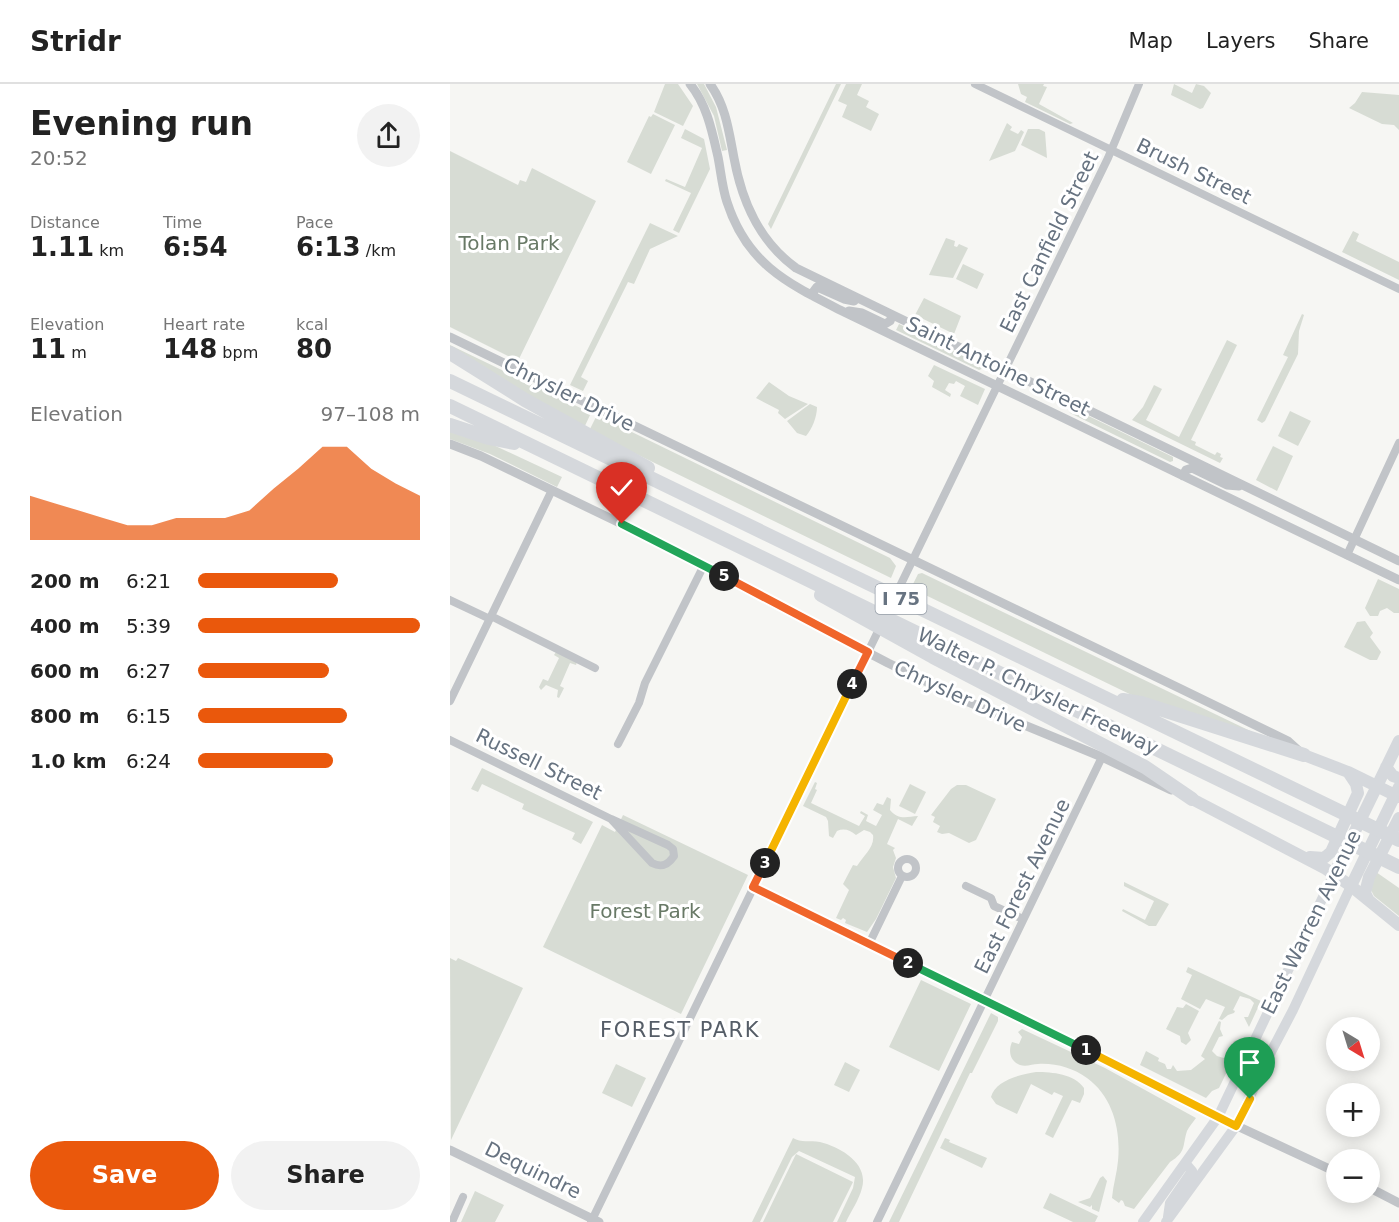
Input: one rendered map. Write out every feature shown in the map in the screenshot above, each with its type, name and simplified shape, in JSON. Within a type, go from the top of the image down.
[{"type":"highway","points":[[450,353],[570,426],[672,480],[697,501]]},
{"type":"highway","name":"Walter P. Chrysler Freeway","points":[[450,381],[1399,840]]},
{"type":"highway","name":"Walter P. Chrysler Freeway","points":[[450,406],[1399,867]]},
{"type":"highway","points":[[450,425],[489,438],[533,446]]},
{"type":"highway","points":[[780,565],[815,592],[933,657],[1145,767],[1192,799]]},
{"type":"highway","points":[[1106,697],[1141,703],[1305,755]]},
{"type":"highway","points":[[1383,859],[1399,878]]},
{"type":"main road","name":"East Warren Avenue","points":[[1143,1222],[1218,1117],[1334,874],[1336,856],[1362,802],[1377,786],[1399,741]]},
{"type":"main road","name":"Chrysler Drive","points":[[1305,755],[1398,793]]},
{"type":"main road","points":[[1386,767],[1393,776],[1399,778]]},
{"type":"main road","points":[[1348,772],[1358,788],[1362,802]]},
{"type":"main road","name":"East Warren Avenue","points":[[1167,1221],[1236,1126],[1351,886],[1364,873],[1394,817],[1398,793]]},
{"type":"main road","name":"Chrysler Drive","points":[[1192,799],[1334,874],[1399,926]]},
{"type":"main road","points":[[1303,856],[1317,859],[1336,856]]},
{"type":"main road","points":[[1364,873],[1365,893],[1368,899]]},
{"type":"main road","points":[[1321,902],[1331,902],[1336,905],[1338,912]]},
{"type":"main road","points":[[1268,1013],[1258,1040],[1263,1048],[1271,1052]]},
{"type":"main road","points":[[1167,1221],[1170,1203],[1192,1171],[1186,1164]]},
{"type":"street","name":"Saint Antoine Street","points":[[690,84],[698,95],[709,122],[724,190],[735,222],[758,257],[779,276],[840,310],[1399,580]]},
{"type":"street","name":"Saint Antoine Street","points":[[710,84],[725,115],[734,159],[748,207],[756,225],[770,244],[796,268],[1399,561]]},
{"type":"street","name":"Brush Street","points":[[975,84],[1399,289]]},
{"type":"street","name":"East Canfield Street","points":[[594,1221],[753,887],[1112,150],[1139,84]]},
{"type":"street","points":[[719,161],[734,159]]},
{"type":"street","points":[[758,257],[770,244]]},
{"type":"street","points":[[811,295],[817,287],[844,299],[869,304]]},
{"type":"street","points":[[840,310],[862,313],[885,324],[892,316]]},
{"type":"street","name":"Chrysler Drive","points":[[450,337],[1288,741],[1305,755]]},
{"type":"street","points":[[1061,417],[1069,401]]},
{"type":"street","points":[[1347,555],[1399,443]]},
{"type":"street","name":"Chrysler Drive","points":[[450,444],[481,456],[704,565],[868,652],[981,708],[1102,757],[1148,781],[1192,799]]},
{"type":"street","points":[[1165,467],[1176,463],[1180,455]]},
{"type":"street","points":[[1183,476],[1186,470],[1192,468],[1227,485],[1247,487]]},
{"type":"street","points":[[450,701],[552,490]]},
{"type":"street","points":[[1217,492],[1240,496],[1270,510],[1277,502]]},
{"type":"street","points":[[618,744],[639,703],[645,683],[704,565]]},
{"type":"street","points":[[450,600],[595,668]]},
{"type":"street","name":"Russell Street","points":[[450,740],[668,845],[673,849],[674,856],[671,861],[665,866],[652,863],[611,819]]},
{"type":"street","name":"East Forest Avenue","points":[[877,1222],[1102,757]]},
{"type":"street","points":[[869,944],[902,876]]},
{"type":"street","points":[[966,886],[991,898],[994,906],[1023,919]]},
{"type":"street","points":[[753,887],[986,1000],[1236,1126],[1326,1167]]},
{"type":"street","name":"Dequindre","points":[[450,1150],[594,1221]]},
{"type":"street","points":[[1380,1193],[1399,1203]]},
{"type":"street","points":[[452,1222],[463,1197]]},
{"type":"green space","points":[[665,84],[678,84],[693,106],[683,126],[654,112]]},
{"type":"green space","points":[[697,84],[704,84],[716,107],[727,150],[722,151],[714,116]]},
{"type":"green space","points":[[836,84],[841,84],[771,229],[768,224]]},
{"type":"green space","points":[[846,84],[862,84],[857,95],[869,101],[866,107],[879,114],[871,131],[842,117],[847,105],[838,101]]},
{"type":"green space","points":[[1018,84],[1044,84],[1043,86],[1047,87],[1039,104],[1073,123],[1070,124],[1025,102],[1027,97],[1021,94]]},
{"type":"green space","points":[[1174,84],[1192,93],[1196,84],[1204,86],[1211,93],[1203,108],[1200,109],[1171,95]]},
{"type":"green space","points":[[1362,92],[1399,95],[1399,130],[1394,125],[1382,124],[1349,108]]},
{"type":"green space","points":[[653,114],[675,125],[651,174],[627,162],[649,116]]},
{"type":"green space","points":[[1007,123],[1012,127],[1010,130],[1018,134],[1021,130],[1024,132],[1015,151],[989,161]]},
{"type":"green space","points":[[685,129],[704,139],[710,169],[679,233],[673,230],[691,193],[665,181],[666,179],[685,187],[702,148],[681,138]]},
{"type":"green space","points":[[1028,129],[1039,129],[1045,132],[1047,158],[1021,145]]},
{"type":"green space","name":"Tolan Park","points":[[450,151],[518,185],[520,180],[526,182],[532,168],[596,201],[518,361],[450,327]]},
{"type":"green space","points":[[650,223],[678,236],[650,249],[634,284],[628,282],[581,377],[588,381],[583,391],[570,385]]},
{"type":"green space","points":[[1353,231],[1359,234],[1356,241],[1399,262],[1399,280],[1342,252]]},
{"type":"green space","points":[[946,238],[955,241],[954,246],[957,247],[959,244],[968,248],[953,278],[929,275]]},
{"type":"green space","points":[[963,264],[984,274],[977,289],[956,279]]},
{"type":"green space","points":[[924,298],[961,316],[954,334],[915,315]]},
{"type":"green space","points":[[1302,314],[1304,315],[1299,331],[1298,354],[1262,423],[1257,420],[1288,357],[1283,355]]},
{"type":"green space","points":[[899,324],[983,365],[984,368],[979,370],[896,330]]},
{"type":"green space","points":[[1227,340],[1237,345],[1191,440],[1196,442],[1195,445],[1215,455],[1217,452],[1221,454],[1220,457],[1223,458],[1220,463],[1132,420],[1143,407],[1154,385],[1162,389],[1146,420],[1179,437]]},
{"type":"green space","points":[[450,345],[591,413],[583,430],[450,347]]},
{"type":"green space","points":[[934,365],[985,389],[978,405],[960,396],[965,386],[956,381],[954,384],[949,383],[945,390],[951,394],[950,397],[932,387],[934,381],[928,376]]},
{"type":"green space","points":[[769,382],[789,396],[808,404],[785,419],[778,413],[779,410],[756,398]]},
{"type":"green space","points":[[810,404],[817,407],[817,411],[814,423],[806,436],[797,433],[787,421]]},
{"type":"green space","points":[[1072,408],[1173,457],[1173,461],[1170,462],[1070,413],[1069,410]]},
{"type":"green space","points":[[1290,411],[1311,421],[1298,446],[1278,436]]},
{"type":"green space","points":[[597,415],[890,558],[896,566],[891,578],[589,431]]},
{"type":"green space","points":[[450,430],[489,443],[562,477],[557,487],[490,454],[450,439]]},
{"type":"green space","points":[[1273,446],[1293,456],[1277,491],[1256,480]]},
{"type":"green space","points":[[922,573],[1269,740],[1146,702],[911,588],[918,574]]},
{"type":"green space","points":[[1378,579],[1399,589],[1399,613],[1394,613],[1387,608],[1380,611],[1378,616],[1370,616],[1365,608]]},
{"type":"green space","points":[[1365,621],[1373,633],[1370,637],[1381,652],[1377,660],[1370,660],[1344,647],[1357,622]]},
{"type":"green space","points":[[556,652],[577,662],[576,665],[570,663],[560,686],[564,688],[559,698],[557,697],[558,690],[546,685],[541,690],[539,687],[543,679],[548,681],[559,658],[554,655]]},
{"type":"green space","points":[[482,768],[593,822],[581,844],[572,839],[575,833],[522,809],[524,804],[482,784],[478,792],[471,789]]},
{"type":"green space","points":[[815,782],[817,790],[811,803],[859,826],[865,816],[860,813],[861,811],[868,815],[866,821],[876,826],[882,815],[873,810],[877,803],[883,805],[887,797],[891,799],[890,810],[896,815],[918,816],[912,826],[898,819],[887,844],[895,848],[893,850],[896,858],[893,867],[896,878],[867,932],[845,923],[846,920],[843,918],[841,920],[836,918],[849,890],[843,884],[853,865],[857,866],[870,847],[873,835],[864,830],[856,835],[842,830],[837,831],[833,838],[829,836],[826,817],[803,806]]},
{"type":"green space","points":[[910,784],[926,792],[915,814],[899,806]]},
{"type":"green space","points":[[957,785],[966,785],[996,799],[976,840],[969,843],[949,833],[937,832],[940,826],[933,822],[935,817],[931,815],[951,789]]},
{"type":"green space","name":"Forest Park","points":[[623,815],[748,875],[681,1014],[543,947],[602,825],[615,832]]},
{"type":"green space","points":[[1376,872],[1399,888],[1399,916],[1374,896],[1370,888]]},
{"type":"green space","points":[[1124,882],[1169,904],[1156,926],[1149,926],[1122,911],[1123,909],[1145,920],[1154,901],[1124,886]]},
{"type":"green space","points":[[450,958],[456,961],[458,958],[523,988],[451,1140]]},
{"type":"green space","points":[[1188,967],[1261,1001],[1249,1027],[1244,1017],[1248,1017],[1254,1003],[1250,999],[1240,996],[1233,1010],[1234,1013],[1222,1020],[1219,1019],[1225,1007],[1206,999],[1200,1009],[1181,999],[1192,975],[1186,972]]},
{"type":"green space","points":[[921,980],[971,1004],[939,1071],[889,1047]]},
{"type":"green space","points":[[1186,1004],[1199,1011],[1188,1033],[1191,1040],[1186,1045],[1181,1042],[1180,1036],[1166,1029],[1177,1007],[1183,1008]]},
{"type":"green space","points":[[991,1013],[998,1017],[998,1021],[970,1073],[899,1222],[889,1222]]},
{"type":"green space","points":[[1219,1021],[1223,1036],[1219,1037],[1212,1051],[1217,1056],[1227,1059],[1235,1044],[1234,1041],[1243,1039],[1219,1088],[1212,1091],[1206,1098],[1140,1065],[1146,1051],[1159,1058],[1158,1061],[1165,1064],[1167,1069],[1171,1069],[1173,1065],[1177,1071],[1191,1070],[1205,1059],[1201,1056]]},
{"type":"green space","points":[[1022,1029],[1105,1068],[1196,1118],[1187,1131],[1182,1151],[1170,1162],[1134,1209],[1125,1206],[1121,1200],[1119,1203],[1112,1198],[1119,1149],[1116,1126],[1109,1104],[1096,1086],[1082,1074],[1058,1065],[1025,1066],[1017,1063],[1012,1058],[1010,1049],[1012,1042],[1019,1044],[1022,1037],[1018,1032]]},
{"type":"green space","points":[[845,1062],[860,1070],[849,1092],[834,1085]]},
{"type":"green space","points":[[616,1064],[646,1078],[632,1107],[602,1093]]},
{"type":"green space","points":[[1036,1072],[1056,1073],[1069,1077],[1084,1088],[1080,1103],[1072,1100],[1053,1138],[1045,1134],[1063,1096],[1054,1092],[1052,1095],[1031,1084],[1017,1114],[996,1104],[991,1097],[1003,1082]]},
{"type":"green space","points":[[793,1138],[828,1144],[844,1152],[857,1164],[863,1179],[862,1188],[846,1222],[837,1222],[853,1188],[855,1177],[799,1151],[792,1157],[760,1222],[752,1222]]},
{"type":"green space","points":[[945,1138],[950,1140],[949,1142],[987,1158],[982,1168],[940,1148]]},
{"type":"green space","points":[[796,1154],[853,1182],[833,1222],[763,1222]]},
{"type":"green space","points":[[1103,1176],[1107,1181],[1099,1212],[1092,1209],[1092,1205],[1090,1207],[1078,1202],[1090,1198]]},
{"type":"green space","points":[[475,1191],[504,1205],[495,1222],[461,1222]]},
{"type":"green space","points":[[1050,1193],[1098,1216],[1095,1222],[1073,1222],[1043,1208]]},
{"type":"district","name":"FOREST PARK","points":[[680,1030]]},
{"type":"route","points":[[622,524],[868,652],[753,887],[986,1000],[1236,1126],[1250,1099]]}]
